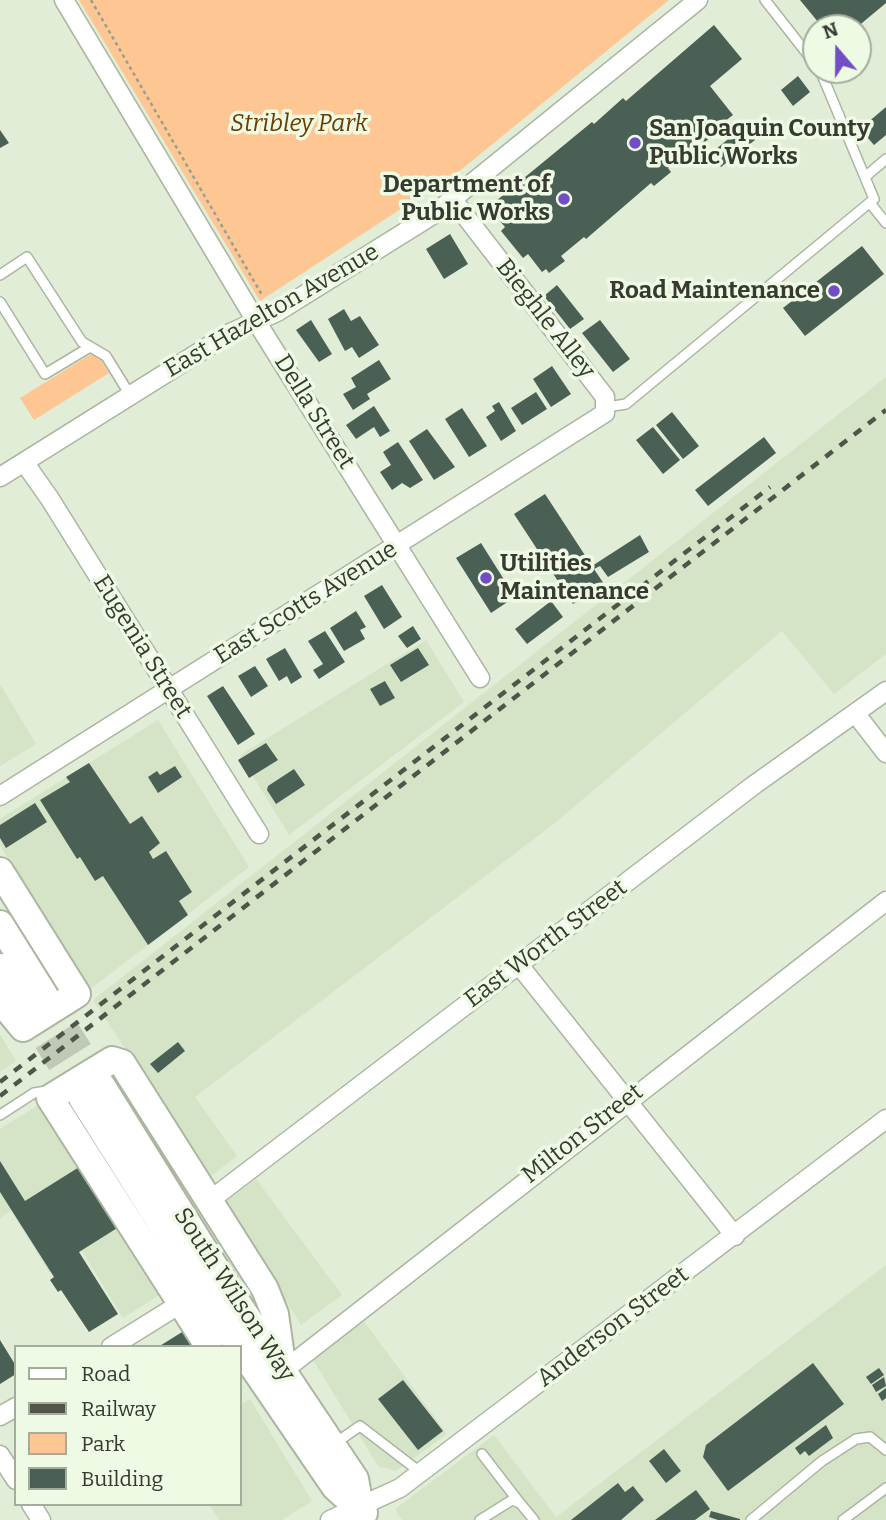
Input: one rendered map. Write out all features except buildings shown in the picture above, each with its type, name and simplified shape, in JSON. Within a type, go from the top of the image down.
[{"type":"main road","points":[[0,871],[77,994],[23,1028],[0,1000]]},
{"type":"main road","points":[[0,925],[35,1002],[0,967]]},
{"type":"main road","points":[[208,1345],[50,1098],[112,1060],[122,1063],[264,1289],[275,1314],[273,1377],[242,1368]]},
{"type":"main road","name":"South Wilson Way","points":[[238,1345],[92,1092],[273,1377],[335,1487],[364,1513]]},
{"type":"main road","name":"South Wilson Way","points":[[242,1350],[273,1377],[332,1445],[355,1479],[364,1513]]},
{"type":"street","name":"Della Street","points":[[64,0],[256,321],[480,678]]},
{"type":"street","name":"East Hazelton Avenue","points":[[0,477],[230,333],[277,312],[453,200],[698,0]]},
{"type":"street","name":"Bieghle Alley","points":[[453,200],[605,397],[607,407]]},
{"type":"street","name":"East Scotts Avenue","points":[[0,796],[602,417],[607,407]]},
{"type":"street","name":"Eugenia Street","points":[[24,461],[259,834]]},
{"type":"street","name":"East Worth Street","points":[[209,1201],[754,785],[886,691]]},
{"type":"street","points":[[855,713],[886,753]]},
{"type":"street","name":"Milton Street","points":[[273,1377],[625,1101],[886,901]]},
{"type":"street","points":[[519,965],[735,1236]]},
{"type":"street","name":"Anderson Street","points":[[330,1520],[364,1513],[400,1488],[886,1119]]},
{"type":"street","points":[[114,1345],[180,1304]]},
{"type":"street","points":[[0,1455],[14,1477]]},
{"type":"lane","points":[[765,0],[802,47]]},
{"type":"lane","points":[[607,407],[626,404],[874,199],[826,84]]},
{"type":"lane","points":[[865,177],[886,159]]},
{"type":"lane","points":[[870,202],[886,223]]},
{"type":"lane","points":[[0,275],[27,257],[82,342],[106,356],[130,395]]},
{"type":"lane","points":[[0,302],[45,374],[90,346]]},
{"type":"lane","points":[[0,1115],[34,1093],[47,1091],[50,1098]]},
{"type":"lane","points":[[332,1445],[360,1426],[420,1472]]},
{"type":"lane","points":[[751,1520],[841,1447],[870,1437],[886,1450]]},
{"type":"lane","points":[[482,1454],[534,1520]]},
{"type":"lane","points":[[843,1520],[886,1488]]},
{"type":"lane","points":[[481,1520],[512,1500],[520,1503]]},
{"type":"path","points":[[91,0],[262,295]]},
{"type":"shaded area","points":[[886,377],[886,654],[834,694],[782,631],[555,823],[195,1097],[237,1156],[210,1177],[93,1000]]},
{"type":"shaded area","points":[[426,640],[464,702],[289,835],[240,755]]},
{"type":"shaded area","points":[[0,684],[36,744],[0,766]]},
{"type":"shaded area","points":[[158,720],[249,867],[89,990],[0,845],[0,819]]},
{"type":"shaded area","points":[[0,1034],[16,1061],[0,1072]]},
{"type":"shaded area","points":[[45,1101],[164,1292],[123,1318],[82,1251],[49,1272],[11,1211],[0,1218],[0,1129]]},
{"type":"shaded area","points":[[256,1179],[342,1295],[301,1325],[225,1202]]},
{"type":"shaded area","points":[[886,1265],[886,1520],[402,1520],[395,1509],[494,1435],[556,1517]]},
{"type":"shaded area","points":[[361,1317],[447,1434],[396,1471],[378,1466],[310,1355]]},
{"type":"shaded area","points":[[250,1399],[312,1501],[282,1520],[219,1520],[210,1506],[242,1506],[242,1404]]},
{"type":"green space","name":"Stribley Park","points":[[79,0],[669,0],[462,169],[260,301]]},
{"type":"green space","points":[[96,351],[109,373],[34,420],[20,398]]},
{"type":"tunnel","points":[[45,996],[102,1086]]},
{"type":"tunnel","points":[[26,1008],[82,1098]]},
{"type":"railway","points":[[0,1096],[886,410]]},
{"type":"railway","points":[[0,1082],[770,487]]},
{"type":"place","name":"San Joaquin County Public Works","points":[[635,143]]},
{"type":"place","name":"Department of Public Works","points":[[564,199]]},
{"type":"place","name":"Road Maintenance","points":[[834,291]]},
{"type":"place","name":"Utilities Maintenance","points":[[486,578]]}]
